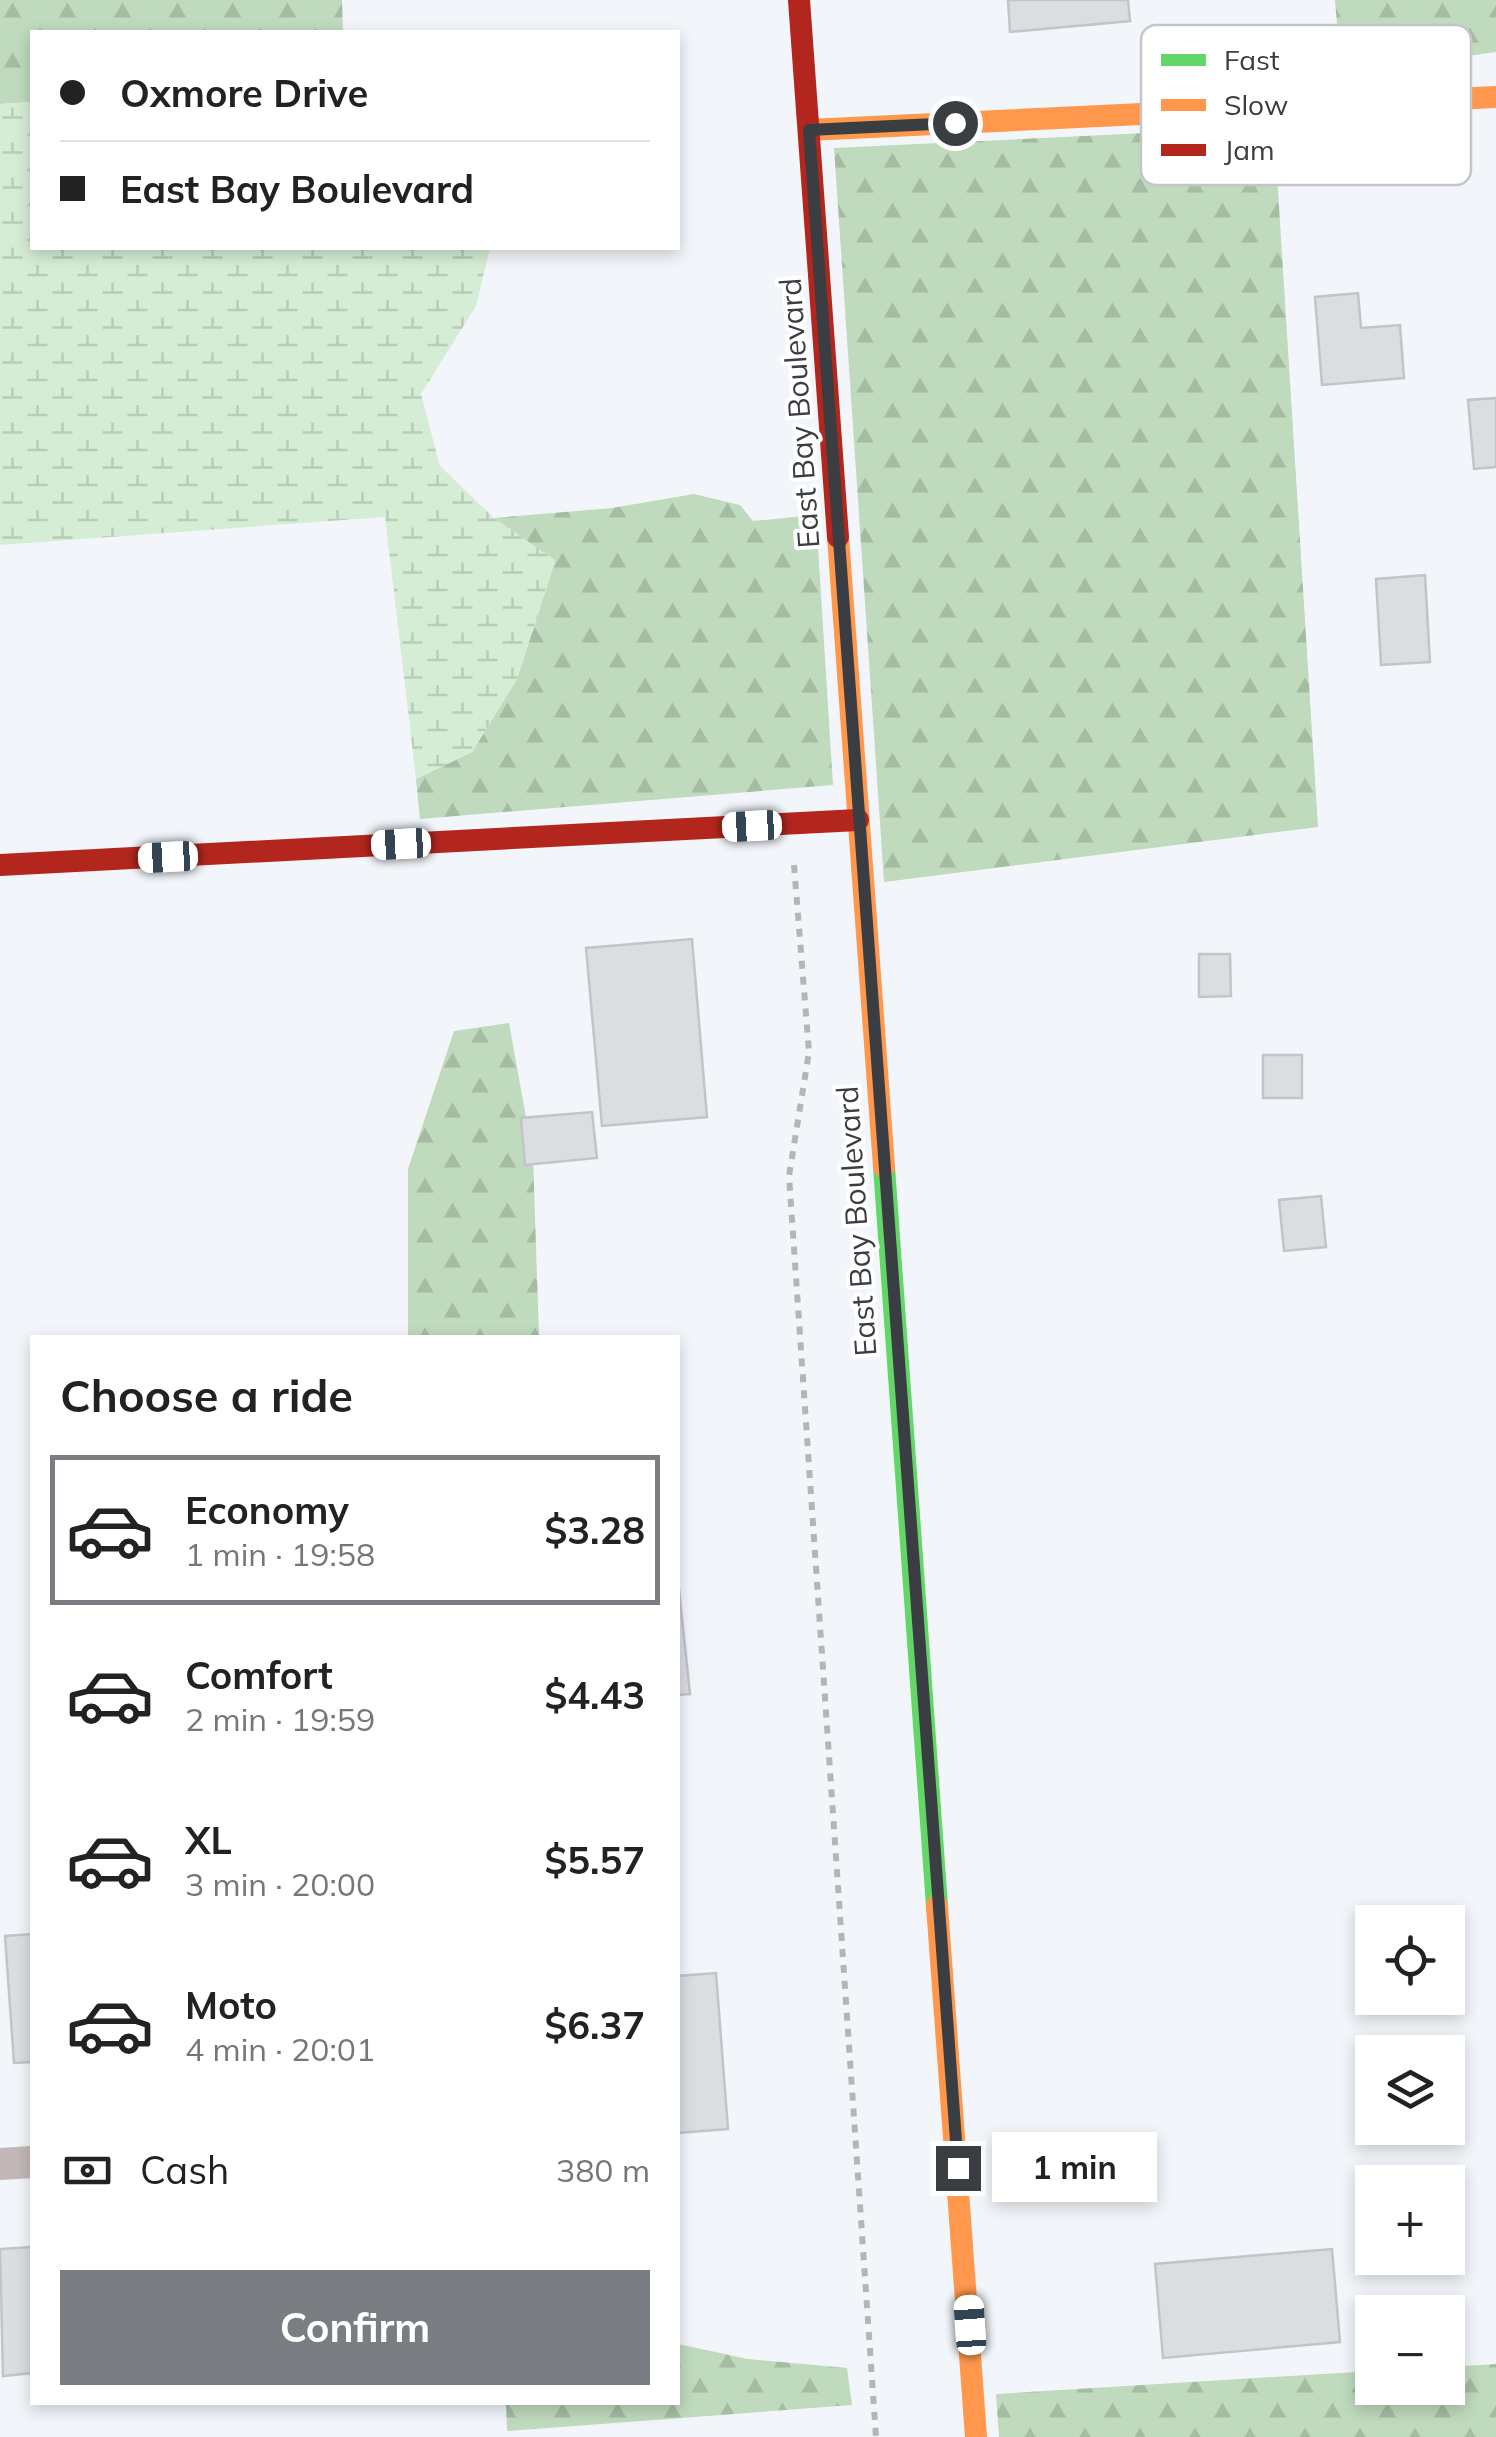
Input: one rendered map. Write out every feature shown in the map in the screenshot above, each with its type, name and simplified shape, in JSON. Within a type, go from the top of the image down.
[{"type":"main road","name":"East Bay Boulevard","points":[[799,0],[976,2437]]},
{"type":"main road","points":[[1471,98],[1496,97]]},
{"type":"main road","points":[[809,130],[1141,114]]},
{"type":"main road","points":[[0,866],[858,820]]},
{"type":"street","points":[[0,2164],[30,2162]]},
{"type":"path","points":[[790,824],[809,1052],[789,1176],[876,2437]]},
{"type":"green space","points":[[0,0],[342,0],[343,30],[30,30],[30,102],[0,104]]},
{"type":"green space","points":[[1335,0],[1496,0],[1496,52],[1471,56],[1471,25],[1337,25]]},
{"type":"green space","points":[[30,102],[30,250],[490,250],[476,306],[421,394],[440,466],[494,518],[555,560],[517,679],[472,752],[416,779],[385,517],[0,545],[0,104]]},
{"type":"green space","points":[[1141,133],[1141,185],[1278,185],[1318,827],[884,882],[834,148]]},
{"type":"green space","points":[[694,494],[740,505],[753,521],[816,515],[833,785],[420,819],[416,779],[472,752],[517,679],[555,561],[494,518],[612,508]]},
{"type":"green space","points":[[509,1023],[533,1156],[539,1335],[408,1335],[408,1169],[454,1031]]},
{"type":"green space","points":[[680,2344],[748,2359],[847,2368],[852,2405],[507,2431],[506,2405],[680,2405]]},
{"type":"green space","points":[[1496,2364],[1496,2437],[999,2437],[996,2394],[1355,2372],[1355,2405],[1465,2405],[1465,2366]]},
{"type":"building","points":[[1008,0],[1128,0],[1130,21],[1010,32]]},
{"type":"building","points":[[1358,293],[1361,328],[1400,325],[1404,378],[1322,385],[1315,297]]},
{"type":"building","points":[[1496,398],[1496,467],[1474,469],[1468,400]]},
{"type":"building","points":[[1425,575],[1430,662],[1381,665],[1376,579]]},
{"type":"building","points":[[692,939],[707,1117],[602,1126],[586,948]]},
{"type":"building","points":[[1199,954],[1230,954],[1231,996],[1199,997]]},
{"type":"building","points":[[1263,1055],[1302,1055],[1302,1098],[1263,1098]]},
{"type":"building","points":[[592,1112],[597,1158],[525,1165],[521,1118]]},
{"type":"building","points":[[1321,1196],[1326,1247],[1284,1251],[1279,1200]]},
{"type":"building","points":[[680,1599],[690,1694],[680,1695]]},
{"type":"building","points":[[30,1934],[30,2062],[14,2063],[5,1936]]},
{"type":"building","points":[[716,1973],[728,2129],[680,2133],[680,1976]]},
{"type":"building","points":[[30,2247],[30,2373],[3,2376],[0,2249]]},
{"type":"building","points":[[1332,2249],[1340,2342],[1163,2358],[1155,2264]]},
{"type":"traffic: fast","points":[[884,1167],[937,1906]]},
{"type":"traffic: slow","points":[[1471,98],[1496,97]]},
{"type":"traffic: slow","points":[[809,130],[1141,114]]},
{"type":"traffic: slow","points":[[838,537],[884,1167]]},
{"type":"traffic: slow","points":[[937,1906],[976,2437]]},
{"type":"traffic: jam","points":[[799,0],[838,537]]},
{"type":"traffic: jam","points":[[0,865],[858,820]]},
{"type":"route","points":[[955,123],[809,130],[958,2168]]}]
